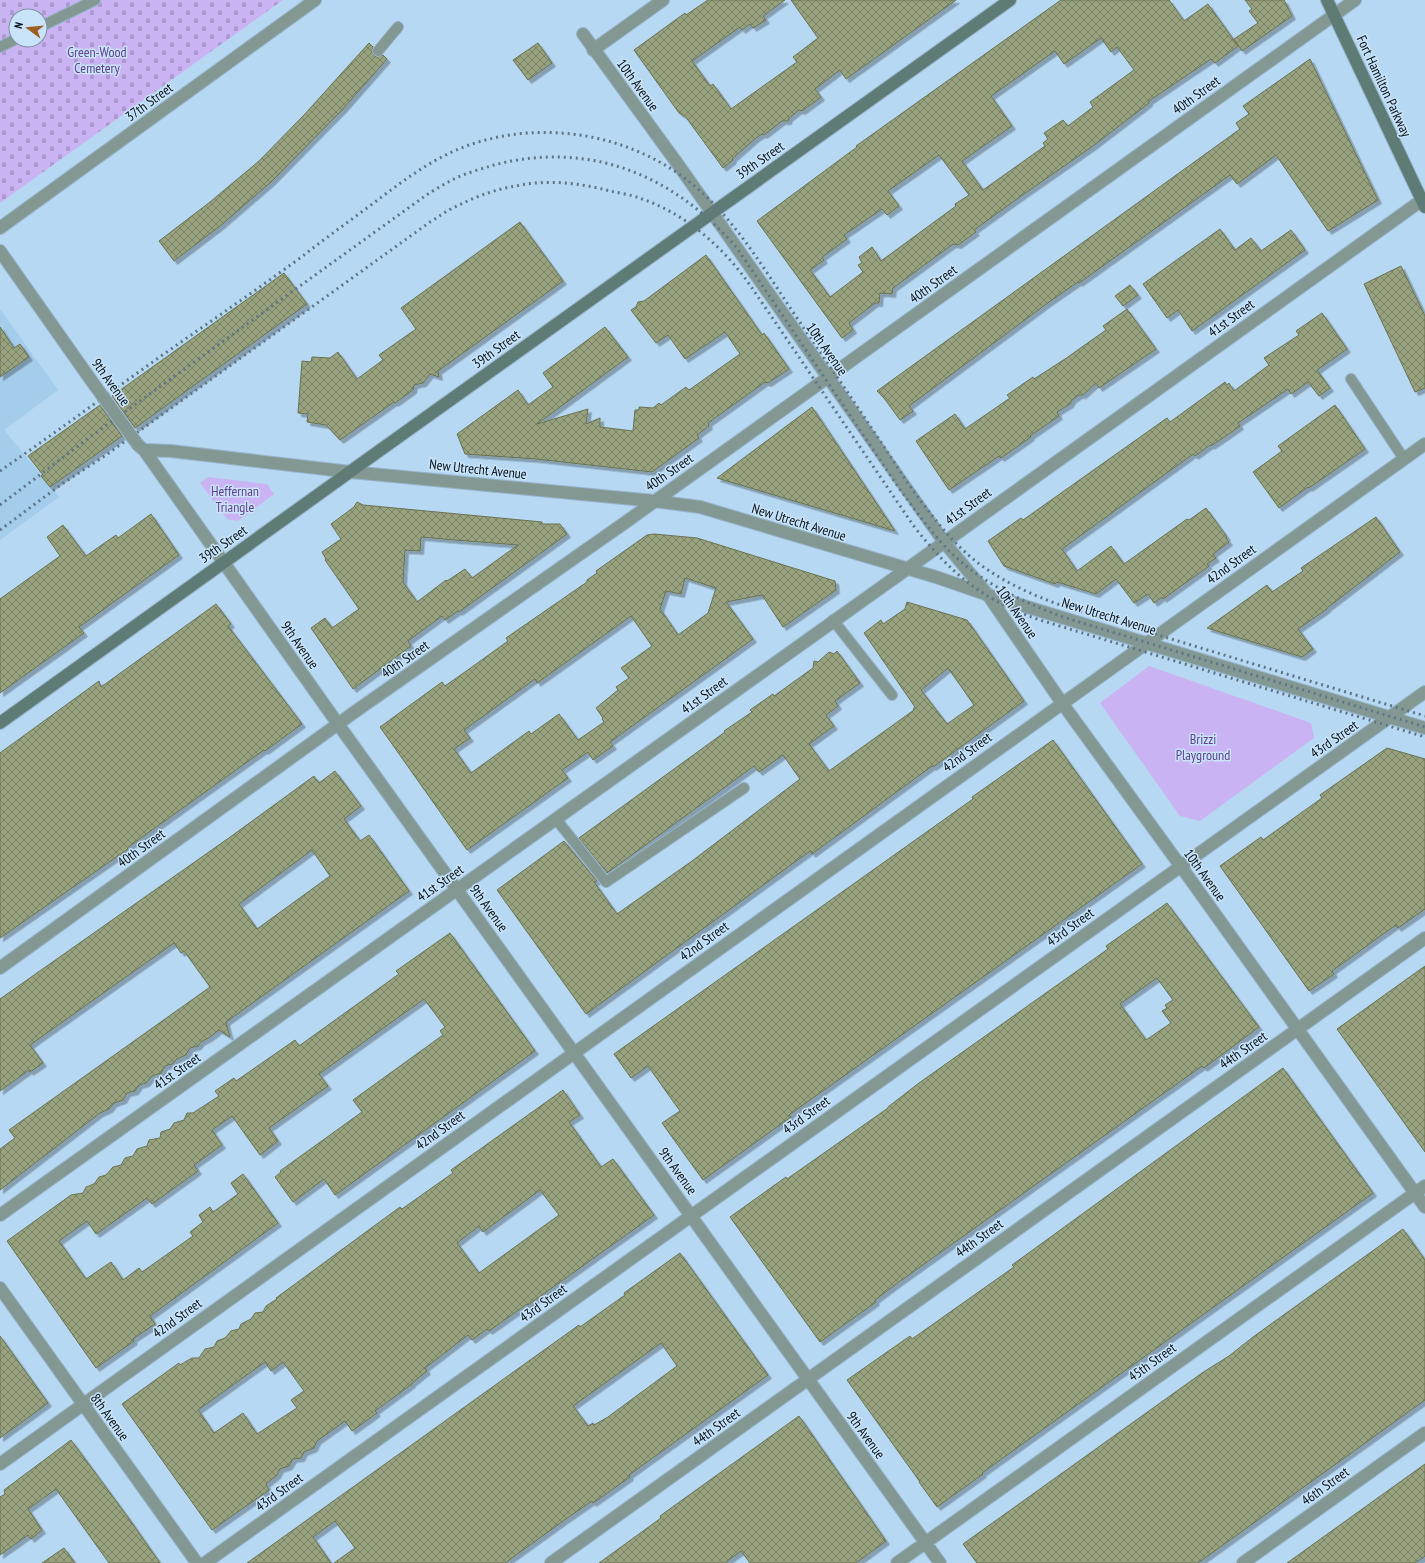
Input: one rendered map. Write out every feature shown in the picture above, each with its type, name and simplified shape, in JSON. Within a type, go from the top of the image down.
[{"type":"main road","name":"39th Street","points":[[0,723],[1010,0]]},
{"type":"main road","name":"Fort Hamilton Parkway","points":[[1327,0],[1424,201]]},
{"type":"street","name":"37th Street","points":[[0,228],[315,0]]},
{"type":"street","points":[[593,50],[663,0]]},
{"type":"street","name":"40th Street","points":[[0,968],[338,724],[623,524],[1355,0]]},
{"type":"street","name":"10th Avenue","points":[[583,34],[593,50],[712,212],[944,542],[988,595],[1062,703],[1181,866],[1425,1207]]},
{"type":"street","name":"41st Street","points":[[0,1215],[1424,201]]},
{"type":"street","name":"9th Avenue","points":[[1,253],[224,562],[338,724],[940,1563]]},
{"type":"street","name":"42nd Street","points":[[0,1464],[1425,444]]},
{"type":"street","name":"New Utrecht Avenue","points":[[141,448],[351,472],[654,501],[700,507],[1425,728]]},
{"type":"street","name":"43rd Street","points":[[205,1563],[1425,692]]},
{"type":"street","name":"44th Street","points":[[551,1563],[1425,938]]},
{"type":"street","name":"45th Street","points":[[897,1563],[1425,1186]]},
{"type":"street","name":"8th Avenue","points":[[0,1288],[197,1563]]},
{"type":"street","name":"46th Street","points":[[1243,1563],[1425,1433]]},
{"type":"lane","points":[[48,23],[95,0]]},
{"type":"lane","points":[[378,51],[398,27]]},
{"type":"lane","points":[[1351,379],[1404,459]]},
{"type":"lane","points":[[834,620],[892,695]]},
{"type":"lane","points":[[556,819],[606,882],[744,788]]},
{"type":"shaded area","points":[[0,309],[58,390],[4,430],[59,497],[0,540]]},
{"type":"green space","name":"Green-Wood Cemetery","points":[[0,0],[283,0],[0,203]]},
{"type":"green space","name":"Heffernan Triangle","points":[[208,477],[267,484],[274,494],[238,521],[227,519],[200,483]]},
{"type":"green space","name":"Brizzi Playground","points":[[1149,666],[1311,723],[1314,738],[1200,821],[1180,816],[1100,703]]},
{"type":"building","points":[[708,0],[785,0],[763,16],[766,20],[753,28],[750,24],[742,30],[740,27],[692,61],[710,86],[713,84],[731,109],[797,62],[793,57],[818,38],[791,0],[956,0],[846,79],[840,70],[815,89],[821,97],[802,111],[799,110],[789,118],[788,121],[782,121],[764,135],[762,134],[756,138],[723,168],[685,116],[679,113],[634,50],[685,13],[686,15]]},
{"type":"building","points":[[1061,0],[1169,0],[1184,21],[1208,4],[1238,46],[1215,63],[1211,59],[1149,101],[1149,103],[1093,146],[974,230],[976,232],[958,245],[953,244],[893,288],[892,294],[880,293],[879,303],[875,303],[849,323],[853,330],[842,338],[757,221],[857,147],[856,146]],"holes":[[[1101,38],[1111,52],[1117,47],[1134,70],[1090,102],[1093,107],[1068,126],[1063,120],[1044,133],[1048,139],[1043,143],[1045,146],[983,190],[962,161],[1012,126],[991,96],[1055,51],[1064,64]],[[939,155],[969,195],[955,204],[956,206],[881,261],[872,247],[859,257],[862,263],[858,265],[863,272],[830,297],[810,270],[824,260],[822,257],[847,239],[844,235],[882,209],[887,215],[899,206],[888,191]]]},
{"type":"building","points":[[1245,0],[1284,0],[1292,16],[1242,51],[1234,39],[1258,23],[1249,11],[1252,9]]},
{"type":"building","points":[[369,43],[373,47],[372,50],[374,56],[377,57],[383,55],[387,59],[342,110],[271,182],[220,226],[174,261],[159,241],[210,202],[259,161],[304,115]]},
{"type":"building","points":[[538,43],[552,63],[528,80],[513,60]]},
{"type":"building","points":[[1310,59],[1378,200],[1328,231],[1276,155],[1237,184],[1230,175],[1079,283],[1078,282],[1049,302],[909,406],[913,411],[900,420],[877,391],[1240,129],[1236,123],[1249,114],[1243,106]]},
{"type":"building","points":[[520,222],[563,281],[438,371],[439,377],[430,374],[423,383],[414,385],[413,390],[340,440],[326,425],[307,422],[308,414],[298,413],[302,361],[311,362],[312,357],[330,358],[338,352],[357,379],[383,360],[379,355],[416,329],[401,308]]},
{"type":"building","points":[[1220,229],[1235,250],[1251,238],[1261,251],[1291,230],[1305,250],[1192,331],[1178,310],[1167,318],[1143,284]]},
{"type":"building","points":[[706,255],[762,335],[764,333],[789,369],[768,383],[765,382],[708,423],[709,426],[697,435],[699,438],[652,472],[536,459],[465,454],[457,434],[518,390],[528,405],[553,387],[543,373],[605,327],[628,357],[537,424],[588,409],[586,424],[600,418],[600,427],[633,431],[635,410],[639,410],[639,407],[653,408],[659,403],[661,405],[686,387],[689,390],[740,354],[725,332],[685,359],[668,335],[656,343],[631,310],[636,307],[638,302],[644,301]]},
{"type":"building","points":[[1401,266],[1425,316],[1425,388],[1415,392],[1364,284]]},
{"type":"building","points":[[284,273],[307,304],[135,428],[112,396]]},
{"type":"building","points":[[1130,285],[1138,295],[1123,306],[1115,296]]},
{"type":"building","points":[[1127,309],[1156,349],[1099,388],[1096,383],[1083,395],[1079,395],[1072,400],[1070,404],[1057,412],[1059,416],[1030,436],[1031,437],[1001,458],[999,456],[949,490],[916,441],[955,414],[965,429],[1010,398],[1007,395],[1033,377],[1034,379],[1065,359],[1106,330],[1103,326]]},
{"type":"building","points":[[1322,313],[1347,349],[1317,370],[1330,388],[1319,396],[1308,382],[1291,394],[1288,389],[1238,423],[1240,426],[1226,436],[1195,456],[1193,454],[1062,549],[1077,571],[1111,546],[1124,564],[1187,519],[1189,520],[1206,508],[1229,542],[1213,554],[1216,558],[1207,564],[1209,566],[1163,599],[1162,597],[1154,603],[1148,594],[1134,603],[1116,579],[1096,594],[1057,582],[1055,584],[1004,566],[988,541],[1021,518],[1023,520],[1167,418],[1170,422],[1225,382],[1227,385],[1229,383],[1234,391],[1269,365],[1264,358],[1299,335],[1296,331]]},
{"type":"building","points":[[0,327],[14,348],[20,344],[29,357],[0,377]]},
{"type":"building","points":[[100,405],[122,436],[50,487],[41,476],[43,475],[28,456]]},
{"type":"building","points":[[1335,405],[1365,449],[1279,508],[1253,472],[1282,451],[1278,446]]},
{"type":"building","points":[[812,407],[895,531],[717,478]]},
{"type":"building","points":[[357,502],[363,505],[542,522],[542,524],[560,524],[567,534],[459,612],[458,611],[445,620],[442,616],[408,641],[411,646],[353,689],[311,628],[325,618],[332,628],[359,609],[325,560],[326,559],[322,552],[341,539],[331,524],[354,507]],"holes":[[[421,537],[518,545],[472,578],[465,569],[447,581],[446,580],[417,602],[403,582],[405,550],[420,551]]]},
{"type":"building","points":[[151,514],[179,555],[79,627],[84,633],[0,693],[0,599],[60,556],[47,537],[63,525],[86,556],[116,535],[118,538]]},
{"type":"building","points":[[1376,517],[1400,552],[1327,609],[1298,629],[1313,649],[1302,657],[1207,628],[1267,585],[1272,592],[1303,571],[1301,568]]},
{"type":"building","points":[[654,534],[697,538],[835,581],[836,590],[783,627],[762,595],[726,602],[753,639],[610,742],[613,746],[593,760],[588,752],[562,770],[568,778],[467,850],[380,727],[442,682],[445,686],[472,667],[508,641],[506,638],[587,582],[587,580],[597,573],[596,571],[647,535]],"holes":[[[685,578],[716,588],[708,613],[678,635],[660,609],[666,591],[681,594]],[[631,616],[652,646],[621,668],[629,678],[616,687],[618,690],[596,708],[604,722],[578,740],[559,714],[531,734],[529,731],[471,773],[454,749],[470,738],[464,730],[535,679],[537,683]]]},
{"type":"building","points":[[907,602],[967,620],[1024,701],[812,854],[810,851],[586,1014],[497,890],[564,841],[597,881],[594,882],[617,914],[692,861],[800,779],[783,755],[759,772],[754,766],[607,873],[579,838],[752,712],[750,710],[773,694],[774,696],[813,668],[814,661],[818,662],[829,652],[834,654],[837,651],[860,683],[835,701],[838,706],[826,715],[834,726],[809,744],[829,771],[914,710],[913,709],[915,707],[864,633],[881,620],[883,624],[905,609]],"holes":[[[948,668],[974,705],[947,724],[921,690]]]},
{"type":"building","points":[[216,604],[231,624],[228,626],[302,724],[127,848],[128,849],[0,938],[0,753],[99,681],[101,687]]},
{"type":"building","points":[[1053,740],[1142,864],[789,1115],[791,1117],[703,1180],[662,1123],[680,1111],[648,1066],[631,1078],[614,1054],[973,799],[972,797]]},
{"type":"building","points":[[1387,748],[1425,759],[1425,909],[1398,928],[1396,925],[1379,937],[1332,971],[1334,974],[1309,991],[1220,866],[1261,837],[1263,840],[1322,798],[1320,795]]},
{"type":"building","points":[[335,771],[361,806],[344,819],[360,841],[369,835],[409,891],[226,1022],[230,1037],[219,1030],[201,1042],[198,1046],[190,1048],[186,1055],[177,1059],[172,1064],[165,1066],[161,1073],[152,1076],[146,1083],[139,1085],[135,1091],[127,1093],[123,1100],[114,1103],[109,1109],[100,1113],[0,1190],[0,1149],[15,1138],[9,1130],[210,987],[184,951],[181,953],[174,943],[30,1045],[43,1063],[30,1072],[29,1070],[0,1091],[0,999],[233,835],[314,776],[319,783]],"holes":[[[312,850],[330,876],[257,929],[239,904]]]},
{"type":"building","points":[[1167,903],[1259,1027],[1204,1068],[1202,1066],[899,1282],[875,1300],[876,1302],[820,1342],[730,1217],[888,1108],[919,1083],[1108,949],[1106,946]],"holes":[[[1157,978],[1173,1000],[1165,1005],[1167,1008],[1162,1011],[1171,1023],[1146,1040],[1120,1004]]]},
{"type":"building","points":[[450,933],[535,1051],[335,1195],[324,1179],[293,1202],[275,1177],[281,1172],[280,1171],[362,1112],[353,1100],[443,1035],[440,1031],[445,1027],[424,999],[319,1074],[328,1086],[269,1128],[278,1141],[260,1155],[232,1116],[212,1130],[222,1145],[194,1165],[198,1171],[152,1204],[147,1198],[96,1234],[87,1221],[59,1241],[86,1279],[111,1262],[123,1280],[139,1268],[142,1272],[193,1236],[190,1232],[203,1222],[199,1215],[210,1207],[213,1212],[238,1194],[231,1183],[243,1174],[278,1223],[150,1316],[155,1324],[96,1368],[7,1241],[71,1195],[83,1193],[86,1187],[94,1184],[99,1177],[106,1175],[113,1167],[121,1165],[125,1158],[133,1156],[137,1149],[147,1146],[149,1140],[160,1138],[161,1132],[170,1129],[174,1123],[184,1120],[187,1113],[193,1113],[219,1096],[215,1091],[234,1078],[236,1081],[295,1040],[299,1046],[399,974],[396,971]]},
{"type":"building","points":[[1425,966],[1425,1152],[1337,1029]]},
{"type":"building","points":[[1283,1068],[1373,1193],[982,1473],[983,1474],[937,1507],[847,1380],[910,1336],[912,1339],[1014,1267],[1012,1265]]},
{"type":"building","points":[[563,1090],[580,1115],[569,1122],[601,1167],[613,1159],[654,1215],[489,1331],[487,1329],[472,1340],[468,1335],[425,1368],[427,1371],[375,1411],[377,1413],[352,1431],[345,1421],[317,1441],[314,1448],[304,1452],[301,1458],[293,1459],[289,1466],[280,1469],[277,1475],[266,1484],[269,1490],[212,1530],[122,1404],[179,1363],[180,1365],[192,1358],[199,1358],[205,1349],[214,1347],[217,1341],[225,1338],[231,1331],[239,1329],[241,1324],[251,1319],[255,1313],[263,1312],[266,1306],[277,1299],[276,1298],[400,1207],[402,1209],[453,1173],[451,1170]],"holes":[[[540,1190],[559,1215],[479,1273],[457,1243],[479,1226],[483,1232]],[[265,1362],[271,1371],[283,1362],[304,1391],[291,1400],[297,1408],[257,1434],[243,1413],[214,1433],[198,1410]]]},
{"type":"building","points":[[1403,1229],[1425,1260],[1425,1400],[1198,1563],[977,1563],[963,1544],[1202,1373],[1229,1356]]},
{"type":"building","points":[[680,1253],[768,1375],[629,1475],[630,1477],[593,1503],[592,1501],[505,1563],[334,1563],[355,1548],[335,1521],[313,1537],[331,1563],[247,1563],[579,1325],[580,1327],[625,1295],[624,1293]],"holes":[[[661,1343],[677,1366],[608,1417],[594,1425],[593,1423],[588,1426],[573,1406]]]},
{"type":"building","points":[[0,1336],[48,1403],[0,1438]]},
{"type":"building","points":[[799,1416],[886,1541],[856,1563],[750,1563],[741,1551],[725,1563],[599,1563],[661,1518],[660,1516]]},
{"type":"building","points":[[71,1440],[160,1563],[109,1563],[56,1489],[28,1509],[42,1530],[31,1539],[28,1535],[0,1555],[0,1497],[5,1494],[4,1490]]},
{"type":"building","points":[[1425,1464],[1425,1556],[1415,1563],[1287,1563]]},
{"type":"building","points":[[64,1548],[75,1563],[42,1563]]},
{"type":"railway","points":[[0,471],[304,255],[400,183],[426,166],[467,146],[510,135],[539,132],[596,138],[624,146],[650,157],[675,171],[698,189],[726,217],[762,265],[907,482],[955,543],[978,563],[1018,587],[1066,607],[1425,716]]},
{"type":"railway","points":[[0,505],[90,437],[425,196],[443,185],[459,177],[494,165],[529,158],[564,157],[596,161],[628,170],[658,183],[686,201],[712,222],[737,248],[899,488],[934,535],[953,554],[981,577],[1012,595],[1063,617],[1425,727]]},
{"type":"railway","points":[[0,530],[62,484],[103,457],[430,222],[448,211],[480,196],[509,187],[551,182],[575,184],[630,195],[658,205],[674,213],[716,245],[750,285],[913,525],[954,571],[984,594],[1019,612],[1040,620],[1425,737]]}]
